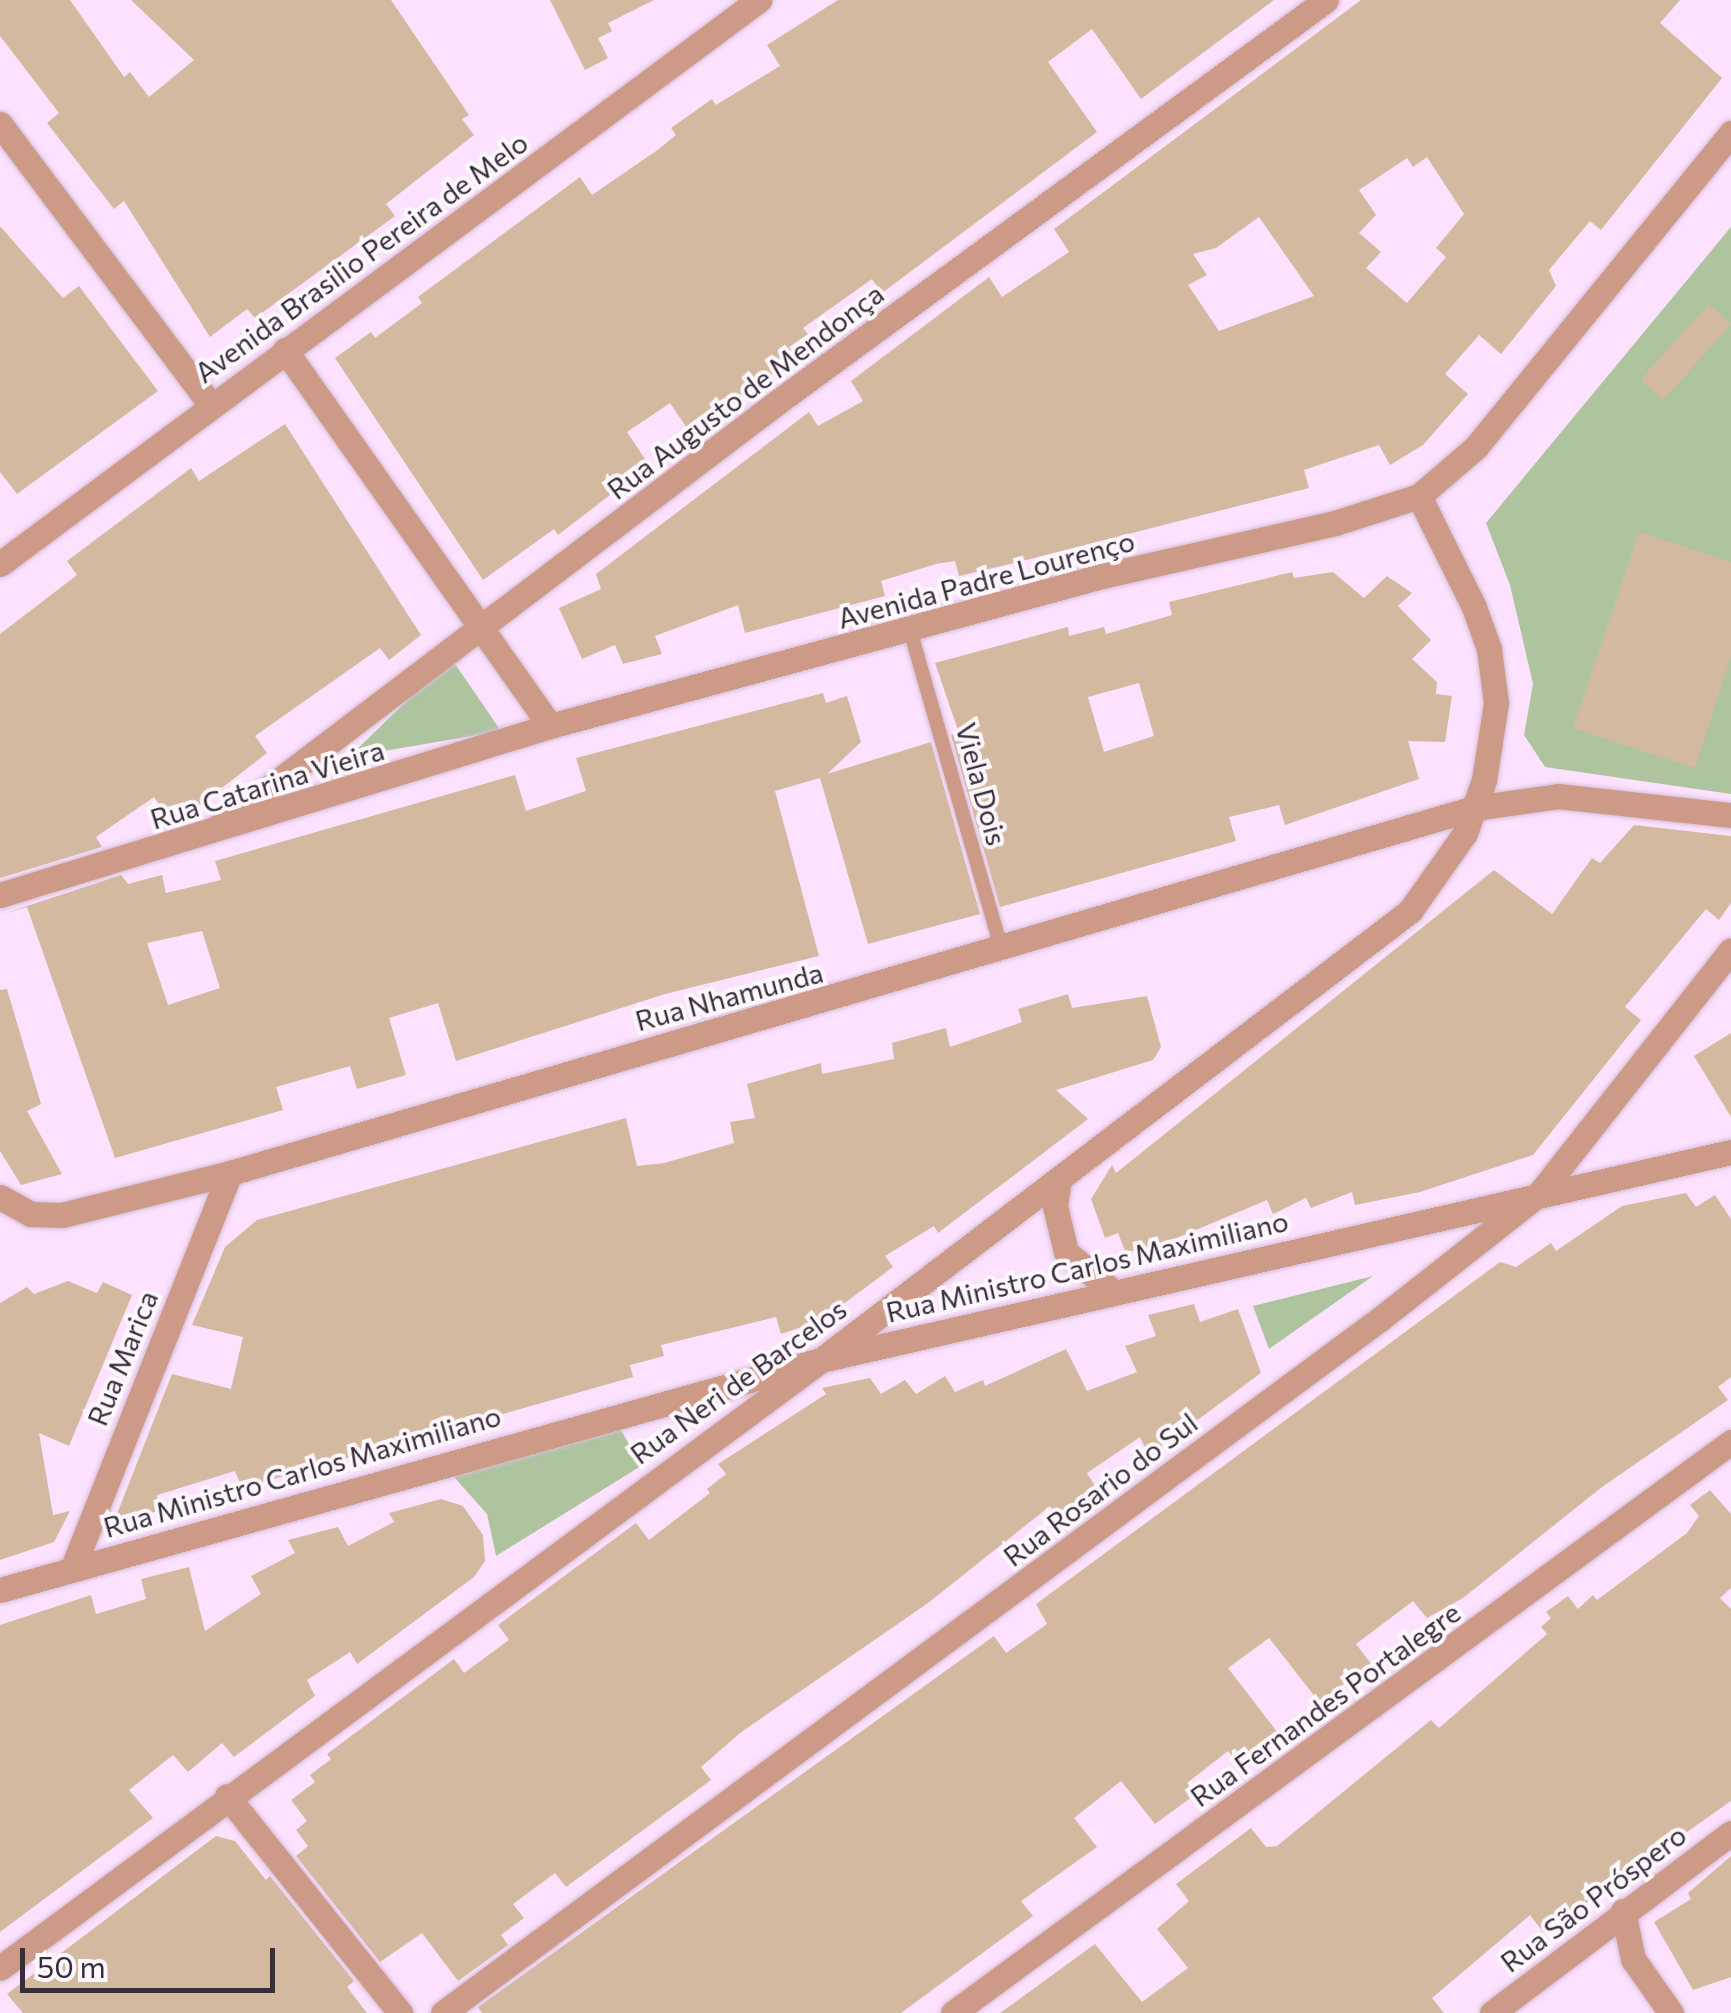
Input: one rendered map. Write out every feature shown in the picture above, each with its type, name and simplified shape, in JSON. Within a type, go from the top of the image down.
[{"type":"street","name":"Avenida Brasilio Pereira de Melo","points":[[0,564],[760,0]]},
{"type":"street","name":"Rua Augusto de Mendonça","points":[[204,837],[480,627],[1326,0]]},
{"type":"street","points":[[0,124],[211,405]]},
{"type":"street","name":"Avenida Padre Lourenço","points":[[550,726],[1102,576],[1336,523],[1418,496],[1476,447],[1731,132]]},
{"type":"street","points":[[285,350],[550,726]]},
{"type":"street","points":[[1418,496],[1452,556],[1489,649],[1496,702],[1474,808]]},
{"type":"street","name":"Rua Catarina Vieira","points":[[0,895],[204,837],[550,726]]},
{"type":"street","name":"Rua Nhamunda","points":[[0,1196],[31,1214],[62,1214],[230,1173],[521,1084],[1002,951],[1474,808],[1558,796],[1731,815]]},
{"type":"street","name":"Rua Neri de Barcelos","points":[[0,1968],[227,1796],[822,1360],[1410,911],[1438,876],[1474,808]]},
{"type":"street","name":"Rua Rosario do Sul","points":[[443,2013],[1380,1319],[1539,1194],[1731,950]]},
{"type":"street","name":"Rua Ministro Carlos Maximiliano","points":[[0,1590],[822,1360],[1110,1289],[1731,1152]]},
{"type":"street","name":"Rua Marica","points":[[73,1567],[230,1173]]},
{"type":"street","points":[[1059,1180],[1055,1206],[1066,1252],[1110,1289]]},
{"type":"street","name":"Rua Fernandes Portalegre","points":[[953,2013],[1731,1442]]},
{"type":"street","points":[[227,1796],[400,2013]]},
{"type":"street","name":"Rua São Próspero","points":[[1492,2013],[1623,1910],[1731,1833]]},
{"type":"street","points":[[1623,1910],[1632,1960],[1671,2013]]},
{"type":"lane","name":"Viela Dois","points":[[910,630],[1002,951]]},
{"type":"green space","points":[[1731,227],[1731,794],[1545,767],[1524,735],[1533,684],[1510,585],[1486,523]]},
{"type":"green space","points":[[451,658],[501,731],[349,757]]},
{"type":"green space","points":[[1373,1276],[1269,1349],[1253,1306]]},
{"type":"green space","points":[[615,1419],[641,1466],[496,1556],[487,1514],[454,1477]]},
{"type":"building","points":[[0,0],[70,0],[124,77],[130,72],[149,97],[194,60],[131,0],[391,0],[469,115],[462,119],[474,135],[386,204],[395,216],[255,318],[247,309],[210,337],[124,201],[114,209],[47,123],[59,113],[0,36]]},
{"type":"building","points":[[550,0],[654,0],[608,23],[612,31],[598,38],[608,58],[585,70]]},
{"type":"building","points":[[838,0],[1274,0],[1141,99],[1092,29],[1048,62],[1097,132],[882,293],[872,279],[803,328],[808,334],[789,347],[796,357],[691,434],[670,403],[627,432],[649,465],[558,535],[554,529],[483,580],[335,358],[371,332],[375,338],[422,303],[418,297],[580,177],[592,195],[659,149],[676,135],[671,128],[712,99],[716,105],[780,66],[767,45]]},
{"type":"building","points":[[1361,0],[1680,0],[1660,23],[1722,78],[1601,230],[1590,221],[1549,270],[1556,286],[1501,354],[1479,335],[1445,374],[1468,394],[1423,445],[1390,465],[1379,445],[1304,470],[1309,488],[959,576],[955,561],[936,564],[881,581],[885,596],[745,633],[738,605],[655,636],[662,654],[623,664],[615,645],[582,659],[559,608],[601,589],[596,574],[809,412],[818,426],[863,401],[851,381],[989,277],[1002,297],[1069,252],[1054,229]],"holes":[[[1427,157],[1464,214],[1436,248],[1446,257],[1407,303],[1366,268],[1381,252],[1359,233],[1376,215],[1359,190],[1407,158],[1413,167]],[[1259,217],[1314,296],[1219,331],[1188,285],[1207,275],[1193,254],[1216,248]]]},
{"type":"building","points":[[0,226],[63,298],[79,286],[158,391],[17,494],[0,472]]},
{"type":"building","points":[[1709,304],[1731,324],[1663,400],[1641,380]]},
{"type":"building","points":[[285,424],[421,635],[389,660],[380,648],[255,736],[267,753],[188,814],[170,819],[154,797],[96,837],[102,847],[0,878],[0,634],[77,575],[67,561],[191,468],[199,481]]},
{"type":"building","points":[[1639,532],[1731,562],[1731,655],[1695,768],[1573,728]]},
{"type":"building","points":[[1292,572],[1294,578],[1333,572],[1364,598],[1387,576],[1412,593],[1398,606],[1431,640],[1412,659],[1437,682],[1436,694],[1452,696],[1445,742],[1408,741],[1419,779],[1285,825],[1279,805],[1229,817],[1236,841],[1000,907],[951,735],[959,733],[935,663],[1068,627],[1069,636],[1104,627],[1106,634],[1172,615],[1169,602]],"holes":[[[1139,683],[1154,736],[1104,752],[1088,697]]]},
{"type":"building","points":[[823,693],[826,703],[847,696],[861,742],[827,774],[931,742],[980,914],[868,944],[820,778],[775,791],[819,956],[665,994],[456,1061],[438,1003],[389,1018],[406,1075],[357,1089],[350,1066],[276,1087],[283,1110],[115,1158],[27,907],[0,915],[121,875],[128,884],[162,875],[166,893],[221,880],[215,861],[515,775],[526,811],[586,791],[576,758]],"holes":[[[202,931],[220,988],[168,1005],[147,943]]]},
{"type":"building","points":[[1634,825],[1731,836],[1731,903],[1719,920],[1706,909],[1625,1007],[1641,1020],[1533,1155],[1420,1192],[1355,1205],[1352,1192],[1311,1208],[1306,1198],[1273,1214],[1267,1200],[1146,1251],[1125,1251],[1118,1233],[1105,1238],[1091,1199],[1112,1165],[1116,1173],[1494,870],[1552,914],[1592,858],[1600,863]]},
{"type":"building","points":[[7,989],[41,1104],[27,1111],[62,1174],[21,1185],[0,1151],[0,990]]},
{"type":"building","points":[[1068,994],[1072,1008],[1147,996],[1161,1047],[1153,1060],[1056,1090],[1088,1119],[938,1233],[934,1226],[885,1256],[893,1267],[822,1320],[781,1334],[776,1317],[661,1345],[664,1356],[630,1365],[633,1377],[242,1488],[235,1471],[157,1495],[158,1511],[113,1524],[172,1374],[231,1389],[243,1337],[192,1325],[225,1247],[257,1220],[626,1118],[637,1166],[664,1163],[734,1143],[730,1122],[755,1118],[747,1084],[821,1063],[822,1074],[894,1059],[892,1043],[946,1028],[950,1047],[1022,1022],[1018,1009]]},
{"type":"building","points":[[1731,1033],[1731,1117],[1694,1056]]},
{"type":"building","points":[[1686,1193],[1696,1207],[1715,1195],[1731,1219],[1731,1377],[1718,1387],[1728,1400],[1602,1487],[1463,1598],[1427,1618],[1413,1601],[1356,1644],[1372,1665],[1320,1703],[1269,1638],[1228,1668],[1278,1733],[1238,1763],[1228,1751],[1187,1783],[1196,1794],[1155,1824],[1121,1781],[1074,1818],[1097,1847],[1021,1901],[1033,1916],[901,2013],[482,2013],[478,2007],[994,1636],[1006,1653],[1047,1624],[1036,1604],[1500,1262],[1516,1267],[1551,1243],[1556,1251],[1622,1206]]},
{"type":"building","points":[[68,1281],[97,1293],[103,1282],[132,1295],[69,1446],[39,1433],[53,1515],[70,1511],[54,1542],[0,1560],[0,1303],[27,1287],[34,1294]]},
{"type":"building","points":[[1194,1304],[1200,1322],[1238,1309],[1261,1373],[1149,1456],[1140,1437],[1087,1473],[1099,1493],[1060,1521],[1050,1506],[928,1603],[740,1733],[701,1767],[711,1780],[566,1887],[555,1873],[513,1904],[524,1918],[501,1935],[508,1945],[458,1981],[422,1933],[380,1962],[296,1856],[308,1846],[296,1830],[307,1821],[291,1800],[315,1782],[310,1775],[331,1759],[327,1754],[454,1659],[464,1673],[509,1640],[498,1625],[636,1523],[649,1540],[710,1493],[707,1489],[726,1474],[718,1464],[826,1394],[822,1388],[870,1378],[881,1394],[905,1380],[916,1394],[945,1376],[955,1392],[983,1380],[985,1386],[1066,1349],[1087,1391],[1137,1372],[1125,1346],[1156,1336],[1148,1315]]},
{"type":"building","points":[[1710,1490],[1731,1514],[1731,1588],[1720,1598],[1731,1609],[1731,1801],[1544,1933],[1530,1915],[1432,1998],[1444,2013],[1000,2013],[1095,1944],[1142,2002],[1188,1968],[1157,1929],[1189,1901],[1176,1884],[1251,1828],[1266,1847],[1277,1846],[1431,1720],[1439,1728],[1547,1634],[1541,1627],[1551,1618],[1546,1612],[1568,1596],[1578,1609],[1593,1595],[1597,1600],[1687,1533],[1699,1516],[1690,1505]]},
{"type":"building","points":[[441,1499],[463,1506],[483,1535],[485,1561],[474,1577],[357,1664],[350,1652],[307,1680],[315,1696],[234,1757],[222,1743],[188,1772],[173,1755],[129,1790],[153,1818],[0,1932],[0,1625],[91,1595],[96,1614],[146,1599],[141,1579],[189,1567],[205,1631],[261,1594],[251,1576],[295,1553],[288,1540],[338,1527],[348,1546],[394,1522],[389,1513]]},
{"type":"building","points":[[216,1836],[235,1841],[266,1880],[270,1876],[354,1981],[347,1987],[367,2013],[23,2013],[7,1994]]},
{"type":"building","points":[[1731,1856],[1731,1977],[1693,1990],[1654,1922],[1691,1899],[1688,1893]]}]
